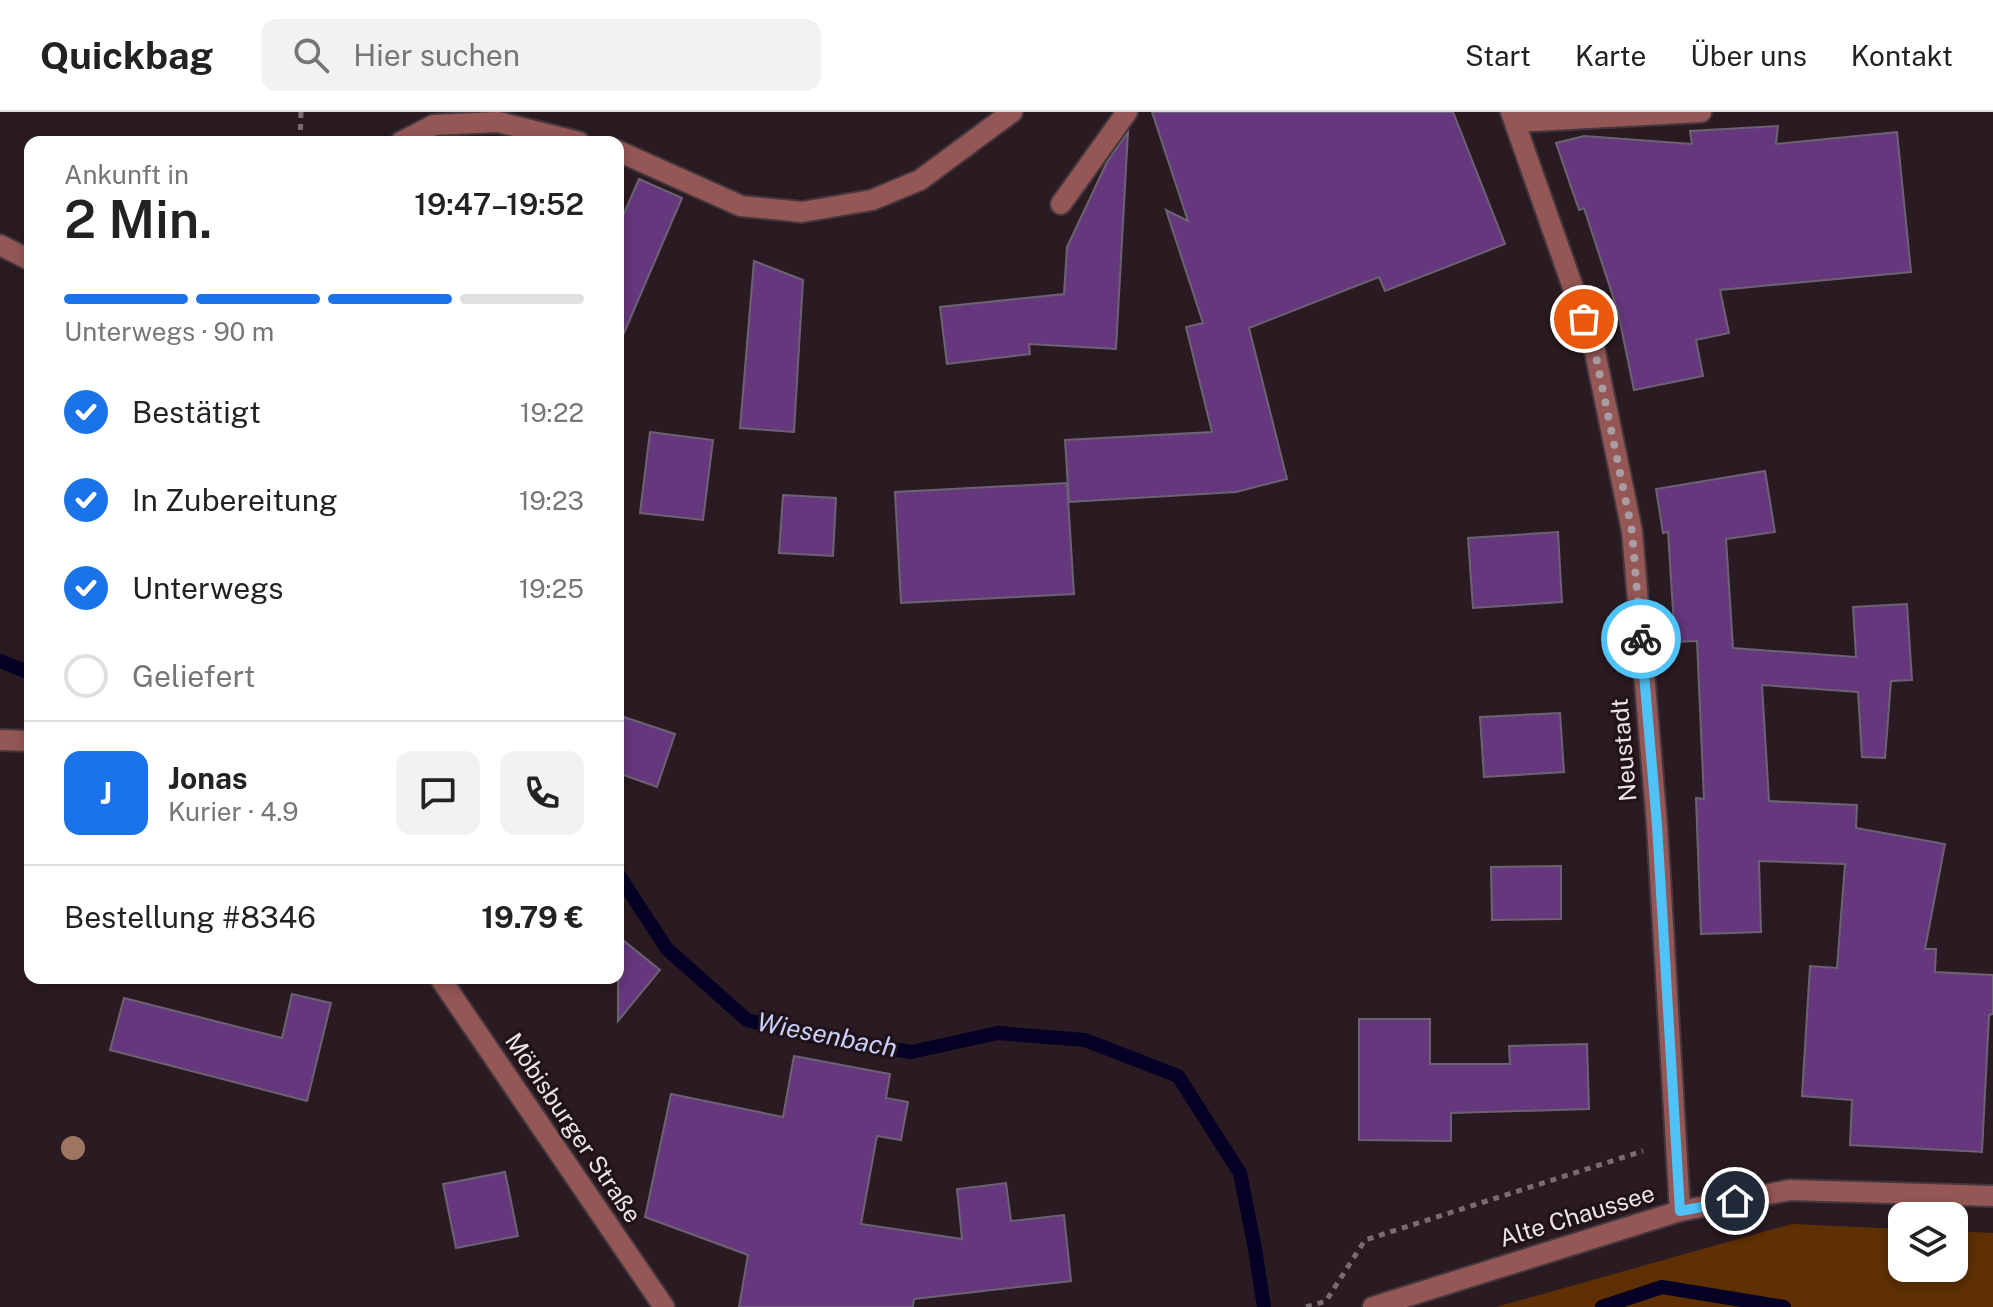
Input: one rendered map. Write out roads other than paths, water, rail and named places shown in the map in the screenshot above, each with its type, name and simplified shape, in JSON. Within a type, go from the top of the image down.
[{"type":"street","points":[[624,154],[741,206],[802,212],[872,200],[920,180],[1012,112]]},
{"type":"street","points":[[1061,204],[1127,112]]},
{"type":"street","points":[[1513,117],[1701,112]]},
{"type":"street","name":"Neustadt","points":[[1513,117],[1594,347],[1632,531],[1657,825],[1680,1211]]},
{"type":"street","points":[[413,136],[434,125],[498,122],[555,136]]},
{"type":"street","points":[[0,245],[24,257]]},
{"type":"street","points":[[0,740],[24,741]]},
{"type":"street","name":"Möbisburger Straße","points":[[444,984],[664,1307]]},
{"type":"street","name":"Alte Chaussee","points":[[1373,1307],[1680,1211],[1790,1190],[1993,1196]]},
{"type":"waterway","name":"Wiesenbach","points":[[0,661],[24,671]]},
{"type":"waterway","name":"Wiesenbach","points":[[624,883],[667,949],[747,1020],[811,1036],[911,1052],[998,1033],[1085,1040],[1178,1076],[1240,1173],[1264,1307]]},
{"type":"waterway","name":"Wiesenbach","points":[[1602,1307],[1662,1287],[1784,1307]]}]
